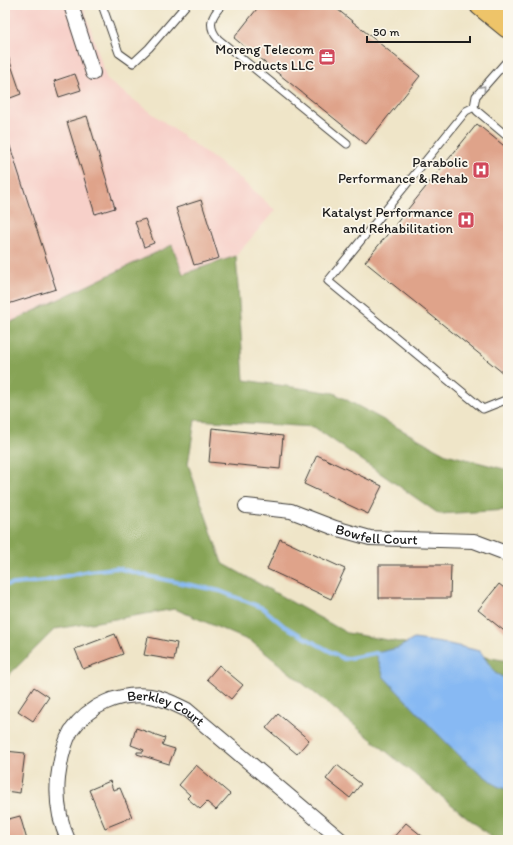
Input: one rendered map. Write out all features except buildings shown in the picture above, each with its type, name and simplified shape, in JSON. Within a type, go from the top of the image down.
[{"type":"main road","points":[[481,5],[508,27]]},
{"type":"street","points":[[71,5],[93,73]]},
{"type":"street","name":"Bowfell Court","points":[[246,506],[291,511],[335,528],[370,538],[474,541],[503,552],[508,556]]},
{"type":"street","name":"Berkley Court","points":[[68,840],[58,808],[58,785],[64,748],[71,732],[87,714],[101,704],[112,699],[128,695],[152,696],[187,710],[341,840]]},
{"type":"lane","points":[[102,5],[119,53],[133,63],[149,48],[186,5]]},
{"type":"lane","points":[[222,5],[216,11],[211,21],[212,32],[218,39],[347,144]]},
{"type":"lane","points":[[508,62],[505,63],[476,96],[474,107],[508,137]]},
{"type":"lane","points":[[474,107],[466,111],[328,281],[482,409],[508,400]]},
{"type":"shaded area","points":[[5,5],[83,5],[107,80],[236,175],[275,210],[236,256],[183,274],[172,245],[5,325]]},
{"type":"green space","points":[[172,245],[183,274],[236,256],[244,380],[334,393],[446,454],[508,470],[508,510],[439,514],[314,427],[195,420],[188,464],[222,563],[347,633],[508,661],[508,840],[495,840],[252,642],[175,609],[55,629],[5,679],[5,325]]},
{"type":"water","points":[[414,639],[449,644],[480,651],[495,673],[508,680],[508,790],[497,786],[463,759],[384,677],[376,653],[398,648]]},
{"type":"waterway","points":[[5,585],[45,581],[88,571],[117,568],[220,591],[263,608],[284,626],[344,659],[376,653],[380,655]]},
{"type":"place","name":"Moreng Telecom Products LLC","points":[[327,57]]},
{"type":"place","name":"Parabolic Performance & Rehab","points":[[481,170]]},
{"type":"place","name":"Katalyst Performance and Rehabilitation","points":[[466,220]]}]
